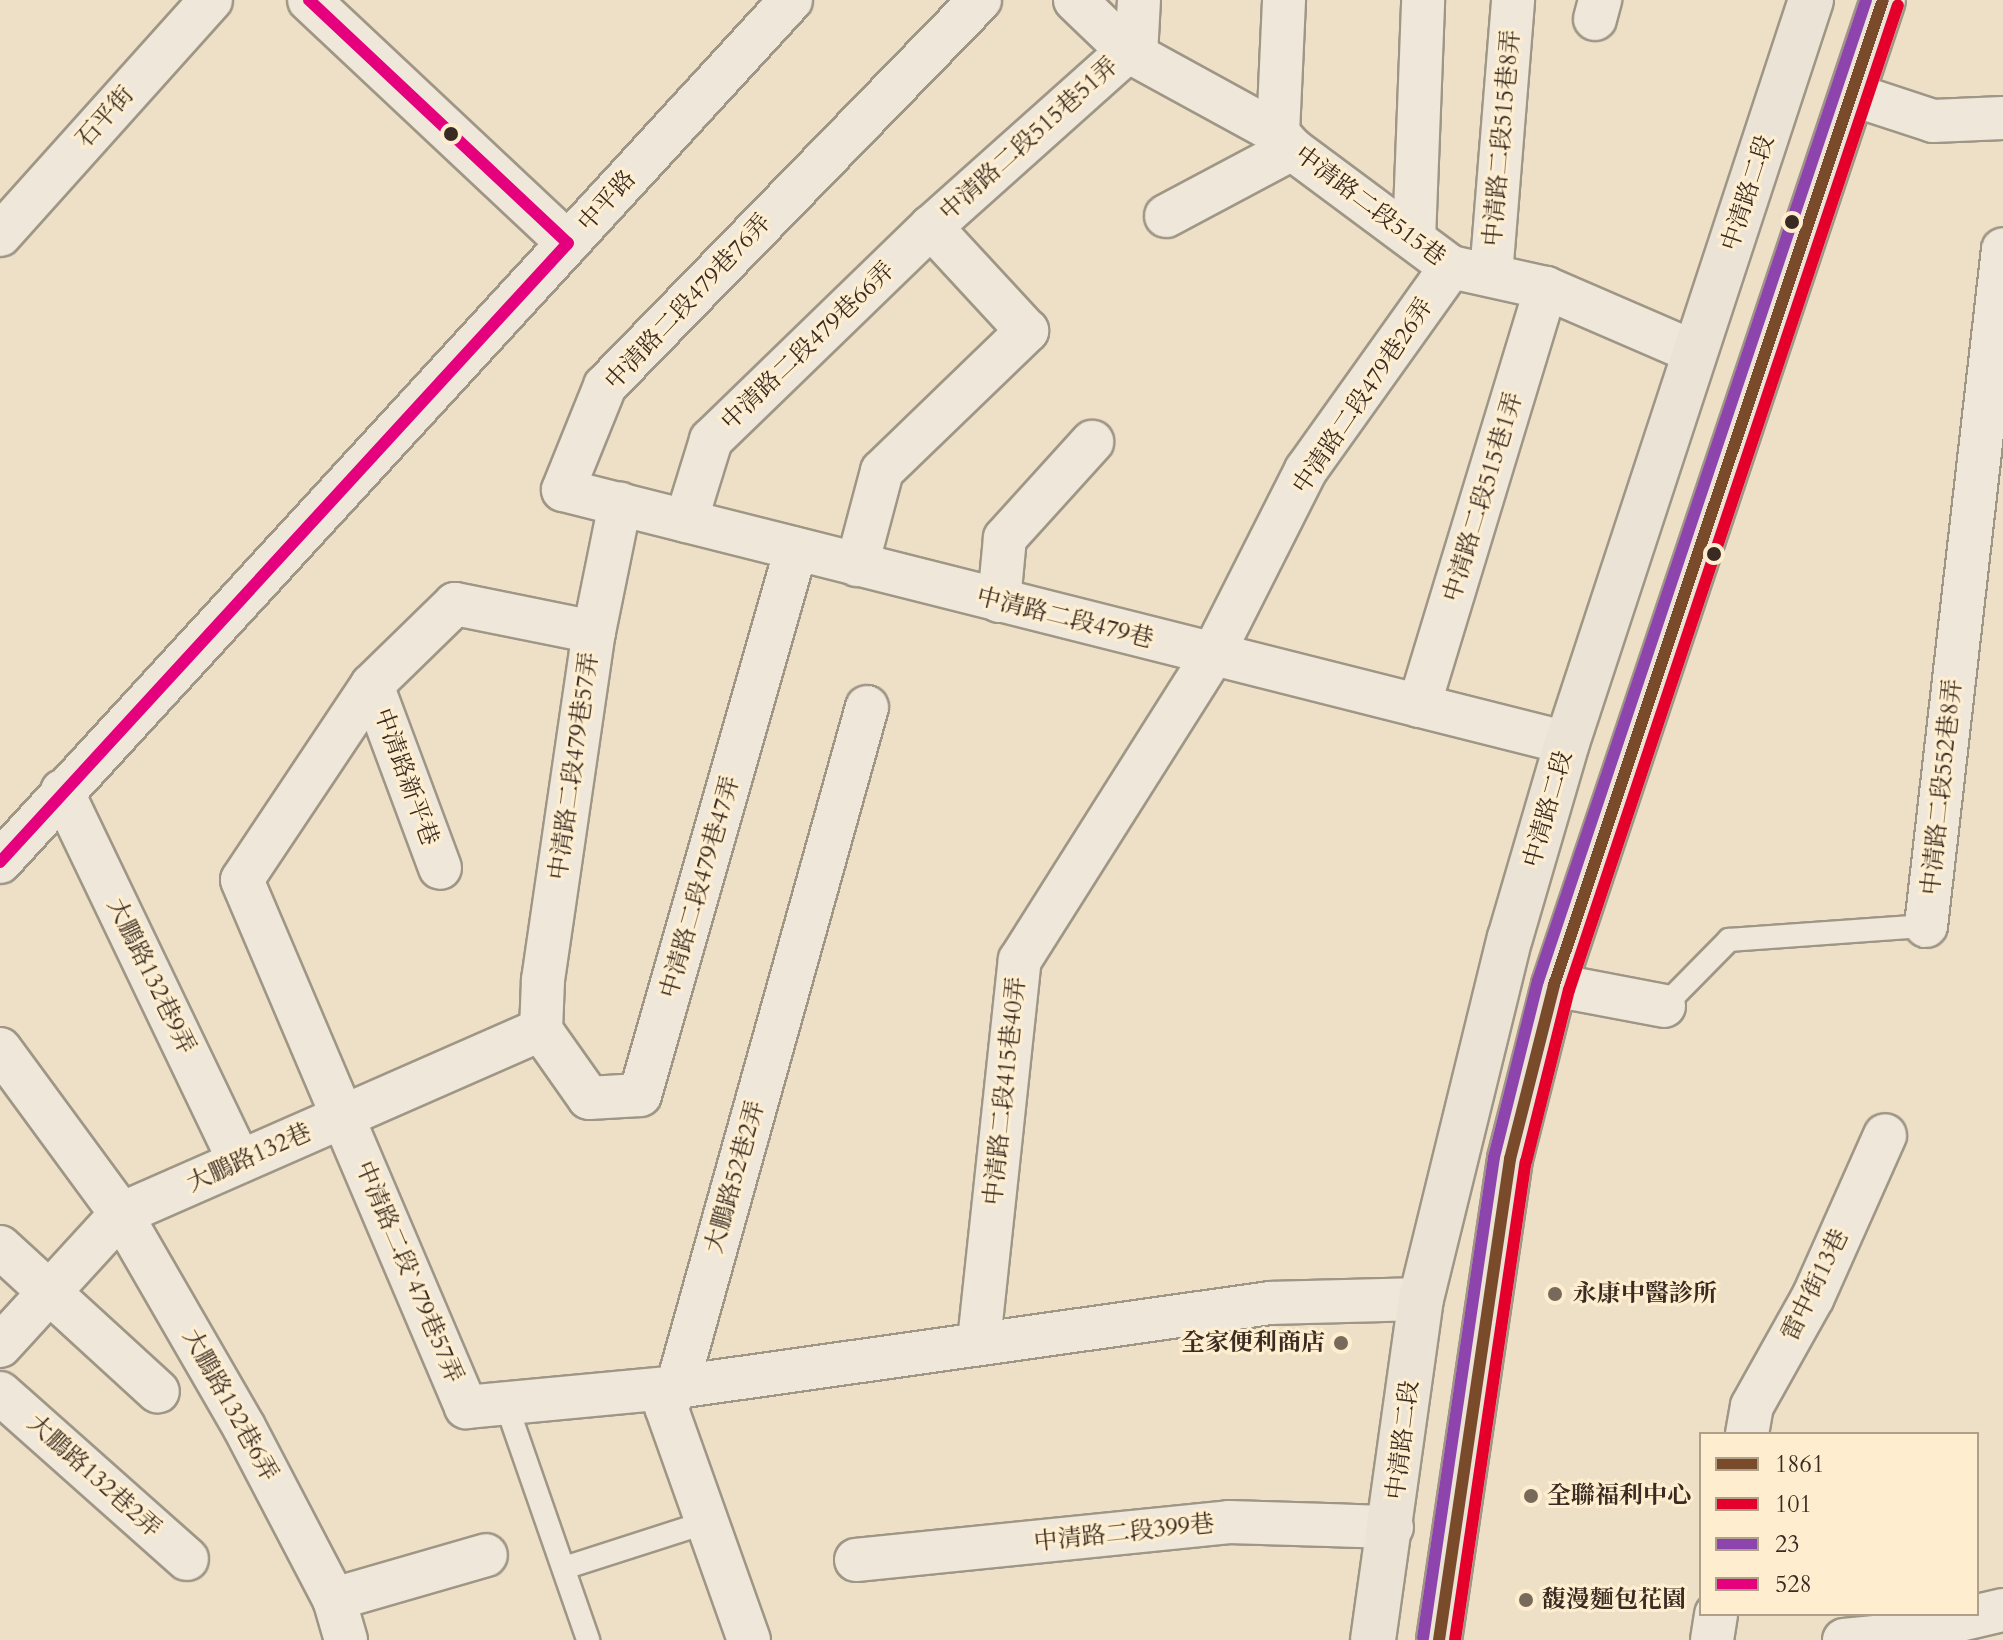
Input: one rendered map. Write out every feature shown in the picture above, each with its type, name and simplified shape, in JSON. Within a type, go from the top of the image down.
[{"type":"main road","name":"中清路二段","points":[[1373,1640],[1392,1527],[1421,1299],[1510,938],[1567,743],[1811,0]]},
{"type":"main road","points":[[1439,1640],[1510,1159],[1554,985],[1854,95],[1883,0]]},
{"type":"street","name":"石平街","points":[[0,235],[211,0]]},
{"type":"street","points":[[309,0],[568,243]]},
{"type":"street","name":"中平路","points":[[0,862],[791,0]]},
{"type":"street","name":"中清路二段479巷76弄","points":[[563,490],[605,386],[980,0]]},
{"type":"street","name":"中清路二段515巷","points":[[1075,0],[1132,53],[1285,141],[1414,239],[1471,271],[1546,288],[1696,353]]},
{"type":"street","points":[[1132,53],[1139,0]]},
{"type":"street","points":[[1166,216],[1285,141],[1284,0]]},
{"type":"street","points":[[1414,239],[1423,0]]},
{"type":"street","name":"中清路二段515巷8弄","points":[[1471,271],[1513,0]]},
{"type":"street","name":"中清路二段515巷51弄","points":[[931,227],[1132,53]]},
{"type":"street","points":[[1854,95],[1933,121],[2003,118]]},
{"type":"street","points":[[857,565],[882,471],[1027,331],[931,227]]},
{"type":"street","name":"中清路二段479巷66弄","points":[[686,521],[711,440],[931,227]]},
{"type":"street","name":"中清路二段552巷8弄","points":[[1926,926],[2003,249]]},
{"type":"street","name":"中清路二段479巷26弄","points":[[1212,656],[1306,470],[1471,271]]},
{"type":"street","name":"中清路二段515巷1弄","points":[[1419,706],[1546,288]]},
{"type":"street","points":[[999,601],[1005,538],[1092,442]]},
{"type":"street","name":"中清路二段479巷","points":[[563,490],[1567,743]]},
{"type":"street","name":"中清路二段479巷57弄","points":[[541,1030],[543,980],[594,632],[620,504]]},
{"type":"street","name":"中清路二段479巷47弄","points":[[541,1030],[589,1098],[640,1095],[796,549]]},
{"type":"street","name":"中清路二段ˋ479巷57弄","points":[[594,632],[455,604],[372,685],[242,880],[466,1407],[677,1387],[979,1341],[1270,1303],[1421,1299]]},
{"type":"street","name":"中清路二段415巷40弄","points":[[979,1341],[1020,960],[1212,656]]},
{"type":"street","name":"中清路新平巷","points":[[372,685],[440,868]]},
{"type":"street","name":"大鵬路52巷2弄","points":[[749,1640],[666,1407],[677,1387],[867,707]]},
{"type":"street","name":"大鵬路132巷9弄","points":[[62,791],[240,1162]]},
{"type":"street","name":"中清路二段552巷8弄","points":[[1554,985],[1664,1006]]},
{"type":"street","name":"大鵬路132巷","points":[[0,1346],[121,1214],[541,1030]]},
{"type":"street","name":"大鵬路132巷6弄","points":[[0,1049],[121,1214],[244,1427],[334,1599],[346,1640]]},
{"type":"street","name":"雷中街13巷","points":[[1747,1432],[1752,1406],[1813,1297],[1885,1135]]},
{"type":"street","points":[[0,1247],[158,1392]]},
{"type":"street","name":"大鵬路132巷2弄","points":[[0,1393],[187,1559]]},
{"type":"street","name":"中清路二段399巷","points":[[856,1560],[1229,1522],[1392,1527]]},
{"type":"street","points":[[334,1599],[486,1555]]},
{"type":"street","points":[[1844,1640],[1895,1638],[2003,1610]]},
{"type":"street","points":[[1712,1640],[1716,1616]]},
{"type":"lane","name":"中清路二段552巷8弄","points":[[1664,1006],[1729,940],[1926,926]]},
{"type":"lane","points":[[506,1404],[588,1640]]},
{"type":"lane","points":[[564,1568],[707,1522]]},
{"type":"transit line","name":"528","points":[[309,0],[568,243]]},
{"type":"transit line","name":"23","points":[[1423,1638],[1494,1157],[1538,981],[1866,0]]},
{"type":"transit line","name":"1861","points":[[1439,1640],[1510,1159],[1554,985],[1883,0]]},
{"type":"transit line","name":"101","points":[[1455,1640],[1526,1162],[1569,990],[1898,5]]},
{"type":"transit line","name":"528","points":[[0,862],[568,243]]},
{"type":"place","name":"永康中醫診所","points":[[1555,1294]]},
{"type":"place","name":"全家便利商店","points":[[1341,1343]]},
{"type":"place","name":"全聯福利中心","points":[[1531,1496]]},
{"type":"place","name":"馥漫麵包花園","points":[[1526,1600]]}]
